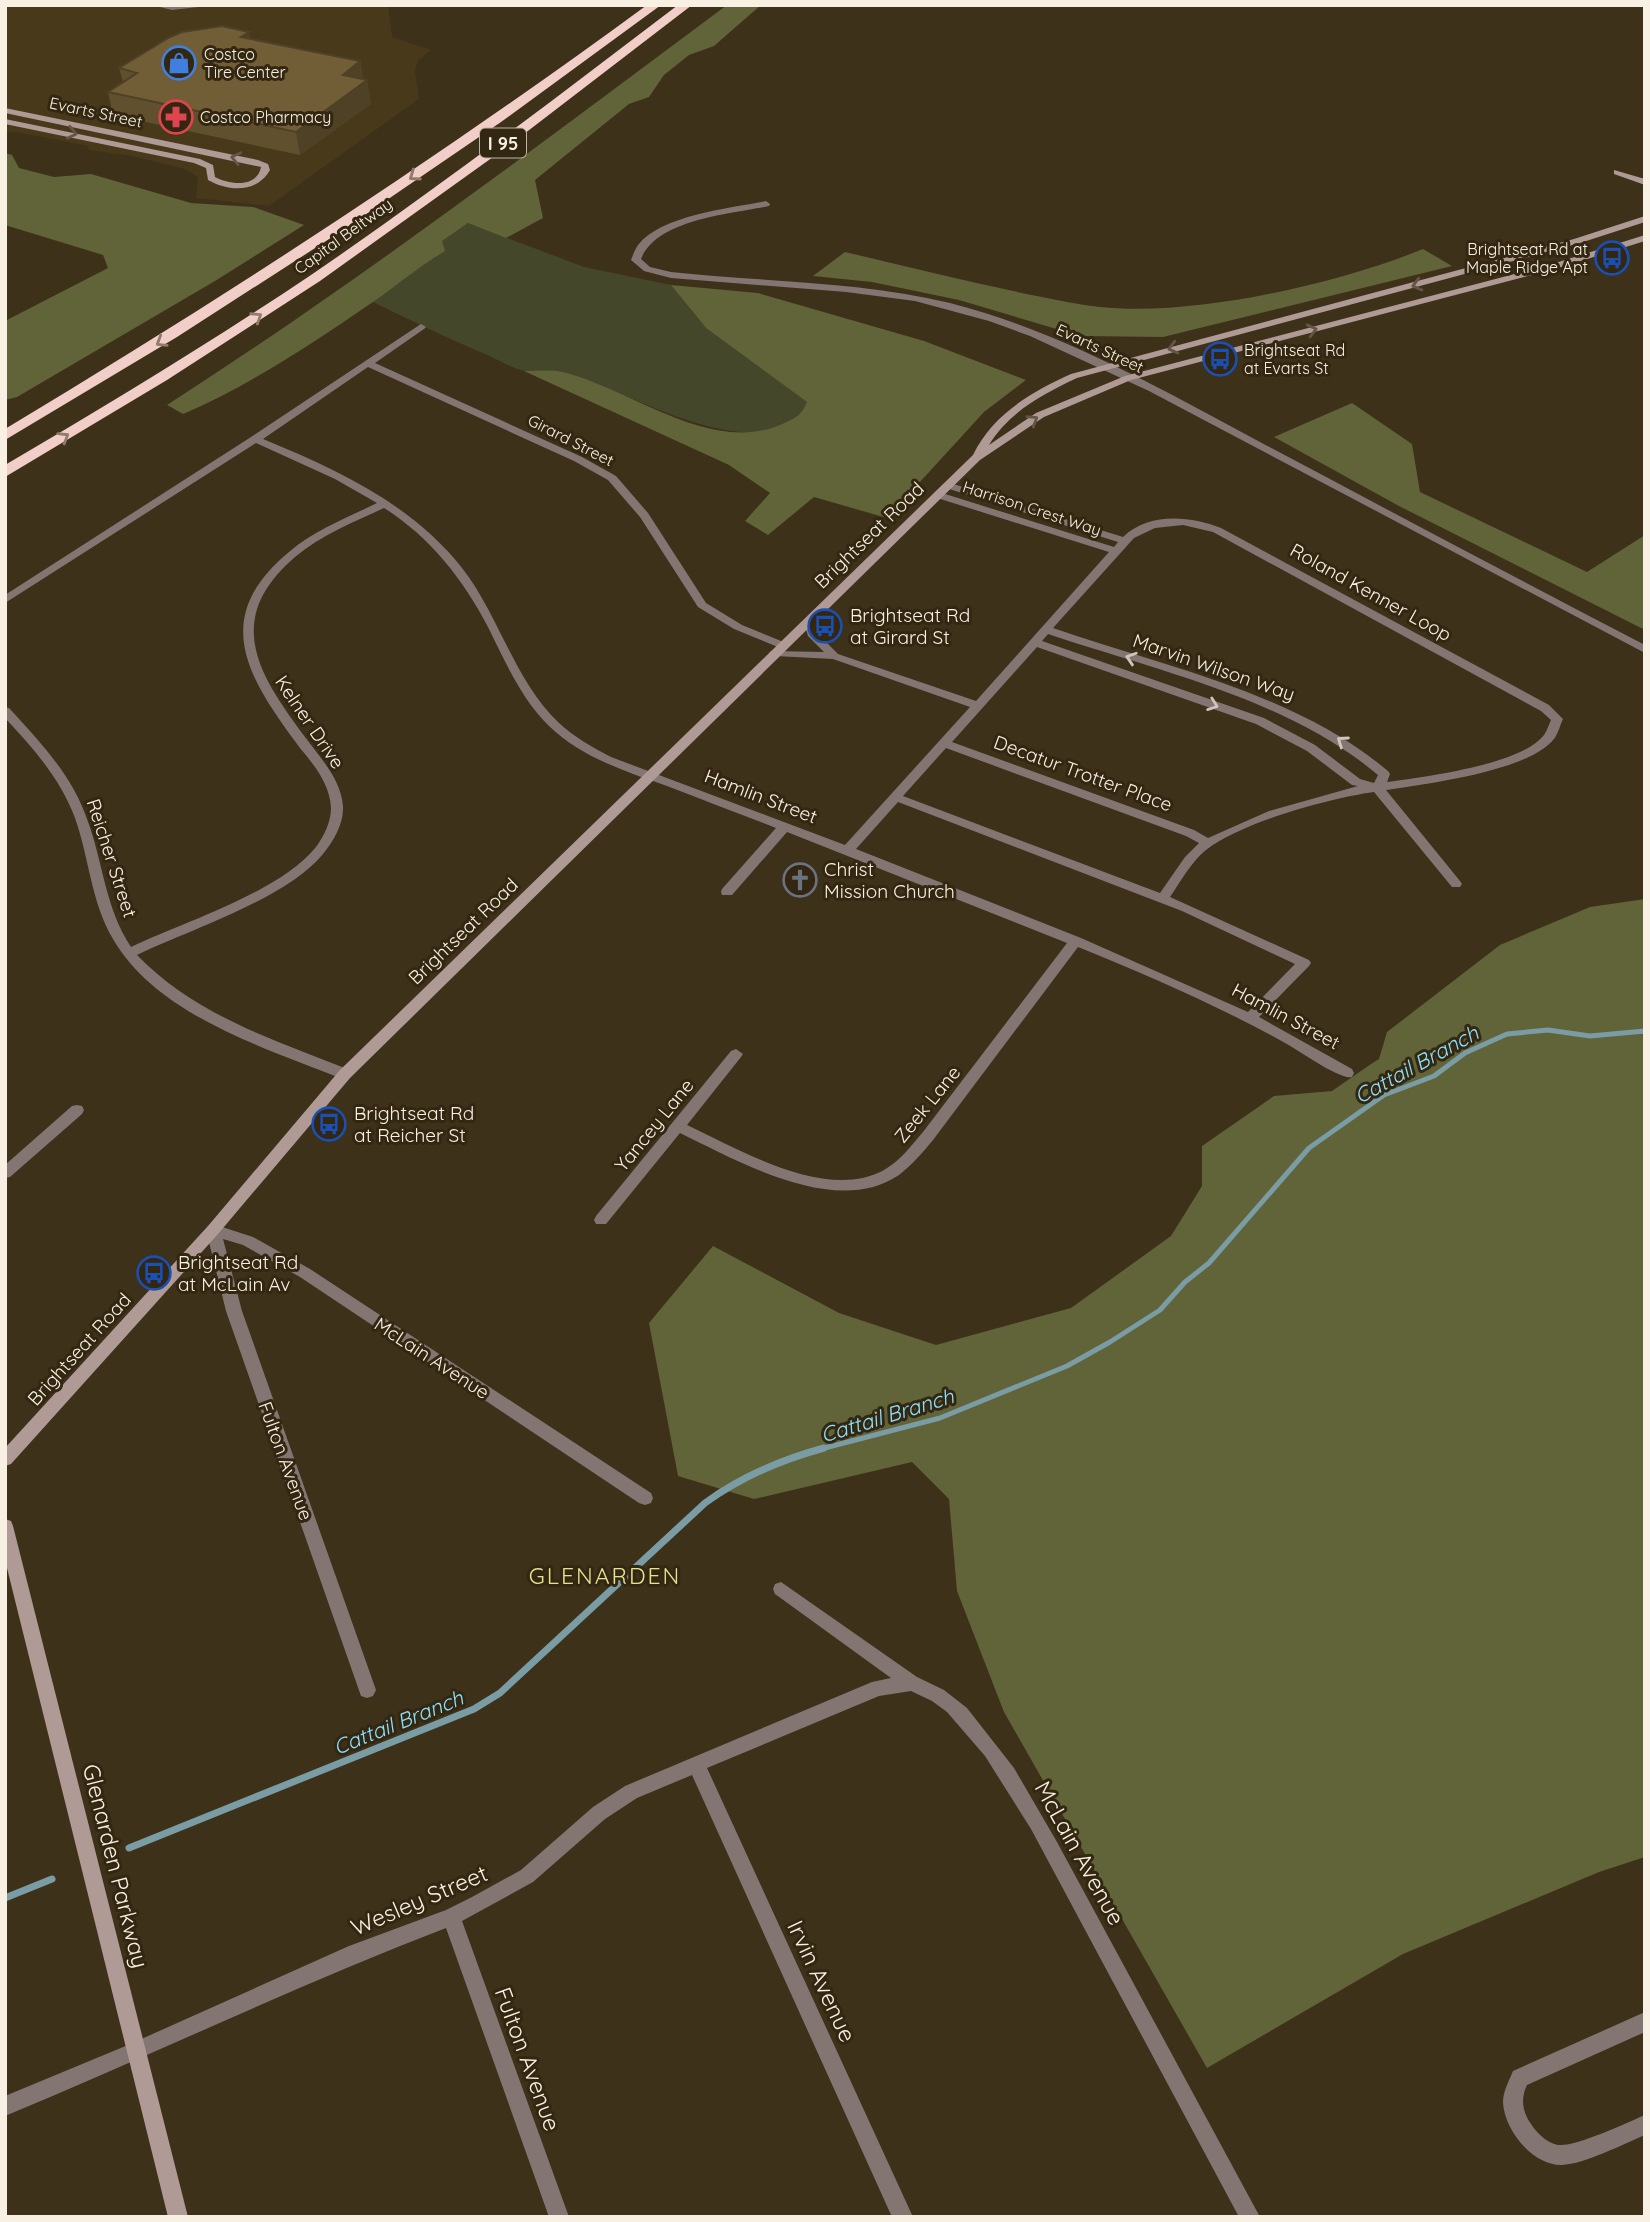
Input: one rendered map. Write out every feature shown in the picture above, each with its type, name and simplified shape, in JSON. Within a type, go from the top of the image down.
[{"type":"highway","points":[[470,137],[636,5]]},
{"type":"highway","name":"Capital Beltway","points":[[5,436],[219,306],[333,232],[543,89],[655,5]]},
{"type":"highway","name":"Capital Beltway","points":[[5,472],[162,377],[454,192],[692,7]]},
{"type":"street","points":[[156,5],[172,8],[212,5]]},
{"type":"street","name":"Evarts Street","points":[[5,110],[258,163],[267,170],[260,179],[250,184],[226,186],[211,178],[209,167],[197,161],[5,121]]},
{"type":"street","points":[[1617,172],[1645,182]]},
{"type":"street","name":"Evarts Street","points":[[766,204],[675,226],[643,246],[636,260],[653,271],[679,276],[842,287],[927,301],[1021,329],[1128,378],[1645,650]]},
{"type":"street","name":"Brightseat Road","points":[[976,458],[990,433],[1030,398],[1074,376],[1577,242],[1645,219]]},
{"type":"street","name":"Brightseat Road","points":[[5,1459],[213,1230],[345,1074],[976,458],[1040,415],[1067,401],[1128,378],[1552,267],[1645,238]]},
{"type":"street","points":[[5,600],[421,327]]},
{"type":"street","name":"Girard Street","points":[[368,363],[578,459],[612,478],[644,515],[702,605],[738,627],[779,649],[834,656],[977,705]]},
{"type":"street","name":"Hamlin Street","points":[[254,439],[340,479],[384,504],[434,544],[458,570],[538,708],[549,722],[580,747],[1076,941],[1251,1017],[1347,1073]]},
{"type":"street","name":"Harrison Crest Way","points":[[943,490],[1125,541]]},
{"type":"street","name":"Harrison Crest Way","points":[[943,490],[1116,551]]},
{"type":"street","name":"Kelner Drive","points":[[129,953],[279,884],[309,862],[329,836],[337,808],[331,783],[265,690],[254,669],[247,631],[253,604],[282,564],[320,536],[384,504]]},
{"type":"street","name":"Roland Kenner Loop","points":[[848,850],[1125,541],[1147,525],[1162,522],[1179,520],[1217,530],[1545,708],[1557,719],[1557,726],[1552,733],[1539,744],[1494,766],[1343,793],[1272,813],[1208,843],[1197,851],[1162,899]]},
{"type":"street","points":[[809,620],[814,636],[834,656]]},
{"type":"street","name":"Marvin Wilson Way","points":[[1045,629],[1254,699],[1305,720],[1336,737],[1384,774],[1378,788]]},
{"type":"street","name":"Marvin Wilson Way","points":[[1032,642],[1260,721],[1311,748],[1356,782],[1378,788],[1456,884]]},
{"type":"street","name":"Reicher Street","points":[[5,711],[44,754],[74,800],[109,915],[129,953],[155,979],[197,1008],[345,1074]]},
{"type":"street","name":"Decatur Trotter Place","points":[[943,743],[1190,833],[1208,843]]},
{"type":"street","points":[[895,797],[1162,899],[1304,963],[1251,1017]]},
{"type":"street","points":[[727,892],[785,826]]},
{"type":"street","name":"Zeek Lane","points":[[677,1126],[799,1180],[841,1186],[881,1178],[905,1163],[928,1136],[1076,941]]},
{"type":"street","name":"Yancey Lane","points":[[601,1220],[736,1054]]},
{"type":"street","points":[[5,1173],[77,1110]]},
{"type":"street","name":"McLain Avenue","points":[[213,1230],[255,1245],[296,1268],[645,1498]]},
{"type":"street","name":"Fulton Avenue","points":[[213,1230],[234,1311],[367,1690]]},
{"type":"street","name":"Glenarden Parkway","points":[[5,1526],[178,2217]]},
{"type":"street","name":"McLain Avenue","points":[[781,1589],[911,1682],[927,1688],[951,1704],[973,1726],[1001,1764],[1048,1843],[1250,2217]]},
{"type":"street","name":"Wesley Street","points":[[5,2106],[135,2052],[356,1953],[451,1917],[527,1876],[615,1801],[643,1787],[878,1688],[911,1682]]},
{"type":"street","name":"Irvin Avenue","points":[[697,1765],[903,2217]]},
{"type":"street","name":"Fulton Avenue","points":[[451,1917],[559,2217]]},
{"type":"street","points":[[1645,2022],[1624,2029],[1520,2078],[1512,2094],[1512,2109],[1522,2129],[1532,2141],[1547,2152],[1564,2155],[1645,2125]]},
{"type":"shaded area","points":[[5,5],[388,5],[392,37],[431,50],[418,61],[415,71],[419,99],[269,206],[196,198],[198,177],[185,169],[132,156],[89,150],[88,146],[5,132]]},
{"type":"green space","points":[[727,5],[761,5],[714,46],[689,55],[664,75],[649,97],[629,104],[535,180],[543,218],[506,238],[468,223],[442,241],[445,251],[279,364],[183,414],[167,405],[380,260]]},
{"type":"green space","points":[[5,153],[12,155],[19,168],[54,177],[91,174],[191,203],[253,207],[304,225],[215,281],[17,397],[5,400],[5,321],[108,268],[103,255],[5,225]]},
{"type":"green space","points":[[468,223],[584,267],[671,285],[706,328],[808,402],[787,423],[760,432],[728,430],[693,422],[567,373],[519,370],[373,302],[441,241]]},
{"type":"green space","points":[[1423,249],[1452,266],[1163,337],[1080,336],[959,300],[872,282],[813,276],[845,252],[1084,305],[1137,309],[1178,307],[1264,295],[1349,274]]},
{"type":"green space","points":[[671,285],[758,293],[924,341],[1026,380],[984,412],[887,518],[814,497],[768,535],[745,521],[770,493],[729,465],[524,371],[567,373],[672,417],[727,432],[754,432],[780,425],[800,414],[807,402],[706,328]]},
{"type":"green space","points":[[1352,403],[1412,444],[1420,492],[1587,572],[1645,535],[1645,630],[1399,506],[1274,437]]},
{"type":"green space","points":[[1645,899],[1645,1857],[1599,1872],[1403,1954],[1207,2068],[1004,1712],[957,1591],[949,1499],[912,1462],[754,1499],[678,1476],[649,1323],[713,1246],[839,1313],[936,1345],[1071,1308],[1171,1236],[1202,1186],[1202,1146],[1274,1096],[1332,1091],[1379,1059],[1387,1032],[1500,945],[1590,907]]},
{"type":"building","points":[[222,26],[249,32],[241,37],[360,61],[343,75],[367,80],[296,132],[108,92],[137,73],[119,68],[170,37],[182,32]]},
{"type":"waterway","name":"Cattail Branch","points":[[821,1449],[940,1418],[1067,1366],[1110,1342],[1160,1310],[1185,1282],[1209,1263],[1309,1148],[1384,1095],[1434,1076],[1465,1053],[1507,1034],[1548,1030],[1590,1036],[1645,1031]]},
{"type":"waterway","name":"Cattail Branch","points":[[129,1848],[474,1709],[500,1693],[705,1503],[762,1470],[821,1449]]},
{"type":"waterway","name":"Cattail Branch","points":[[5,1898],[52,1879]]},
{"type":"place","name":"Costco Tire Center","points":[[179,63]]},
{"type":"place","name":"Costco Pharmacy","points":[[176,117]]},
{"type":"place","name":"Brightseat Rd at Maple Ridge Apt","points":[[1612,258]]},
{"type":"place","name":"Brightseat Rd at Evarts St","points":[[1220,359]]},
{"type":"place","name":"Brightseat Rd at Girard St","points":[[825,626]]},
{"type":"place","name":"Christ Mission Church","points":[[800,880]]},
{"type":"place","name":"Brightseat Rd at Reicher St","points":[[329,1124]]},
{"type":"place","name":"Brightseat Rd at McLain Av","points":[[154,1273]]},
{"type":"district","name":"GLENARDEN","points":[[605,1575]]}]
